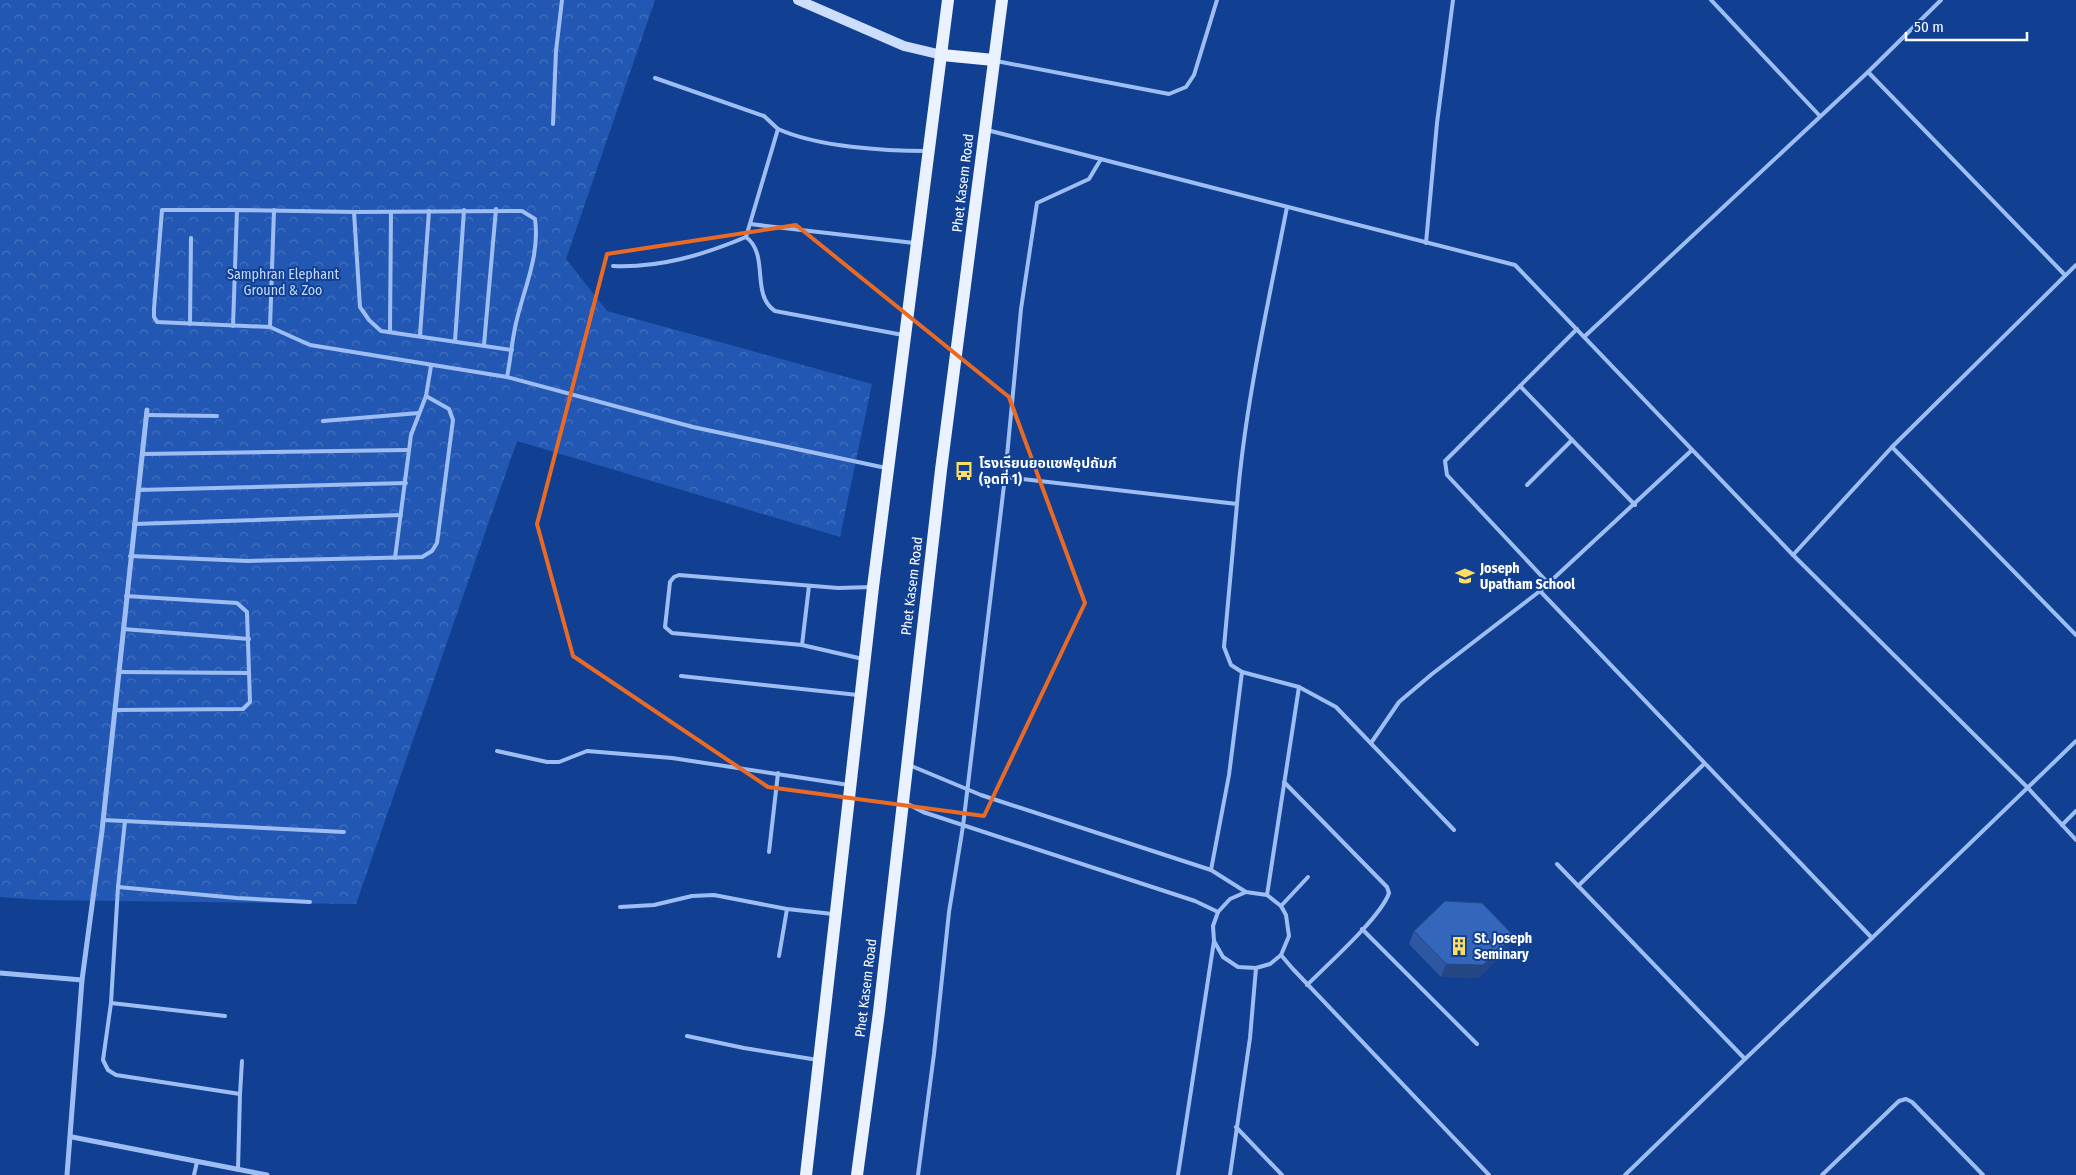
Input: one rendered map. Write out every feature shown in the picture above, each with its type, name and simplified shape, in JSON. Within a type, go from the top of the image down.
[{"type":"main road","points":[[806,1175],[865,660],[948,0]]},
{"type":"main road","name":"Phet Kasem Road","points":[[857,1175],[879,1012],[941,470],[1002,0]]},
{"type":"main road","points":[[942,55],[994,60]]},
{"type":"street","points":[[798,0],[904,46],[942,55]]},
{"type":"street","points":[[67,1175],[72,1137],[82,980],[103,820],[146,412]]},
{"type":"street","points":[[0,973],[82,980]]},
{"type":"street","points":[[72,1137],[267,1175]]},
{"type":"lane","points":[[554,124],[555,58],[562,0]]},
{"type":"lane","points":[[994,60],[1169,94],[1186,87],[1194,75],[1218,0]]},
{"type":"lane","points":[[1426,243],[1437,123],[1453,0]]},
{"type":"lane","points":[[1711,0],[1819,115]]},
{"type":"lane","points":[[1584,337],[1819,115],[1868,72],[1941,0]]},
{"type":"lane","points":[[1868,72],[2065,275]]},
{"type":"lane","points":[[655,78],[764,116],[778,129],[792,135],[883,151],[929,151]]},
{"type":"lane","points":[[746,237],[778,129]]},
{"type":"lane","points":[[985,130],[1515,266],[1793,555],[2028,788],[2076,840]]},
{"type":"lane","points":[[918,1175],[934,1054],[948,912],[963,826],[1005,477],[1021,309],[1037,203],[1089,179],[1101,159]]},
{"type":"lane","points":[[1287,207],[1240,464],[1224,647],[1231,665],[1242,672],[1299,687],[1336,707],[1454,830]]},
{"type":"lane","points":[[507,377],[517,316],[533,262],[536,230],[535,219],[529,214],[512,209],[391,212],[162,210],[154,317],[158,322],[270,328],[310,345],[507,377],[693,427],[889,468]]},
{"type":"lane","points":[[232,326],[237,210]]},
{"type":"lane","points":[[270,328],[274,210]]},
{"type":"lane","points":[[454,341],[464,210]]},
{"type":"lane","points":[[484,345],[496,210]]},
{"type":"lane","points":[[420,335],[429,211]]},
{"type":"lane","points":[[354,212],[360,307],[369,320],[381,331],[420,335],[512,350]]},
{"type":"lane","points":[[390,331],[391,212]]},
{"type":"lane","points":[[750,224],[917,244]]},
{"type":"lane","points":[[613,266],[629,267],[678,261],[703,254],[746,237]]},
{"type":"lane","points":[[746,237],[756,248],[763,296],[768,306],[775,311],[905,336]]},
{"type":"lane","points":[[190,324],[191,238]]},
{"type":"lane","points":[[1793,555],[1892,447],[2076,265]]},
{"type":"lane","points":[[1549,584],[1447,475],[1444,467],[1445,461],[1577,329]]},
{"type":"lane","points":[[395,558],[406,483],[408,450],[426,396],[431,366]]},
{"type":"lane","points":[[1520,386],[1635,505]]},
{"type":"lane","points":[[130,556],[248,561],[422,557],[432,551],[437,543],[453,420],[449,409],[426,396]]},
{"type":"lane","points":[[146,412],[217,416]]},
{"type":"lane","points":[[323,421],[419,413]]},
{"type":"lane","points":[[1527,485],[1572,440]]},
{"type":"lane","points":[[1892,447],[2076,635]]},
{"type":"lane","points":[[142,454],[408,450]]},
{"type":"lane","points":[[1371,743],[1399,702],[1432,674],[1549,584],[1692,450]]},
{"type":"lane","points":[[1005,477],[1236,504]]},
{"type":"lane","points":[[138,490],[406,483]]},
{"type":"lane","points":[[134,524],[401,515]]},
{"type":"lane","points":[[865,660],[802,645],[672,633],[665,627],[670,582],[679,575],[809,586],[874,587]]},
{"type":"lane","points":[[802,645],[809,586]]},
{"type":"lane","points":[[1540,591],[1872,938]]},
{"type":"lane","points":[[115,710],[243,708],[250,702],[249,639],[247,612],[244,606],[237,603],[126,596]]},
{"type":"lane","points":[[123,630],[249,639]]},
{"type":"lane","points":[[119,672],[249,673]]},
{"type":"lane","points":[[1211,870],[1229,775],[1242,672]]},
{"type":"lane","points":[[681,676],[861,695]]},
{"type":"lane","points":[[1267,895],[1299,687]]},
{"type":"lane","points":[[1625,1175],[2076,741]]},
{"type":"lane","points":[[497,751],[547,762],[559,762],[587,751],[672,758],[778,773],[851,786]]},
{"type":"lane","points":[[907,764],[967,788],[1211,870],[1246,892],[1267,895],[1281,906],[1289,925],[1289,936],[1281,955],[1270,964],[1256,968],[1238,966],[1223,957],[1214,941]]},
{"type":"lane","points":[[1578,886],[1704,764]]},
{"type":"lane","points":[[769,852],[778,773]]},
{"type":"lane","points":[[1284,782],[1387,887],[1389,892],[1387,900],[1362,929],[1308,985]]},
{"type":"lane","points":[[902,801],[923,812],[1195,901],[1218,912]]},
{"type":"lane","points":[[2062,825],[2076,811]]},
{"type":"lane","points":[[103,820],[344,832]]},
{"type":"lane","points":[[124,821],[111,1004],[103,1060],[108,1070],[116,1075],[240,1094]]},
{"type":"lane","points":[[1557,864],[1745,1059]]},
{"type":"lane","points":[[1281,906],[1308,877]]},
{"type":"lane","points":[[118,887],[237,898],[310,902]]},
{"type":"lane","points":[[1178,1175],[1214,941],[1213,926],[1218,912],[1230,898],[1246,892]]},
{"type":"lane","points":[[620,907],[654,905],[692,896],[714,895],[787,909],[836,914]]},
{"type":"lane","points":[[778,956],[787,909]]},
{"type":"lane","points":[[1362,929],[1477,1044]]},
{"type":"lane","points":[[1281,955],[1488,1175]]},
{"type":"lane","points":[[1230,1175],[1250,1038],[1256,968]]},
{"type":"lane","points":[[111,1004],[225,1016]]},
{"type":"lane","points":[[687,1036],[744,1048],[820,1060]]},
{"type":"lane","points":[[238,1170],[242,1061]]},
{"type":"lane","points":[[1822,1175],[1898,1101],[1906,1099],[1912,1102],[1983,1175]]},
{"type":"lane","points":[[1236,1127],[1282,1175]]},
{"type":"lane","points":[[194,1175],[197,1162]]},
{"type":"highlighted area","points":[[796,225],[1009,397],[1085,603],[984,816],[768,787],[573,656],[537,524],[607,254]]},
{"type":"green space","name":"Samphran Elephant Ground & Zoo","points":[[0,0],[655,0],[566,259],[607,311],[872,384],[840,537],[517,441],[356,904],[40,900],[0,897]]},
{"type":"building","name":"St. Joseph Seminary","points":[[1445,901],[1482,903],[1514,936],[1483,965],[1446,964],[1414,931]]},
{"type":"place","name":"โรงเรียนยอแซฟอุปถัมภ์ (จุดที่ 1)","points":[[964,471]]},
{"type":"place","name":"Joseph Upatham School","points":[[1465,576]]},
{"type":"place","name":"St. Joseph Seminary","points":[[1459,946]]}]
